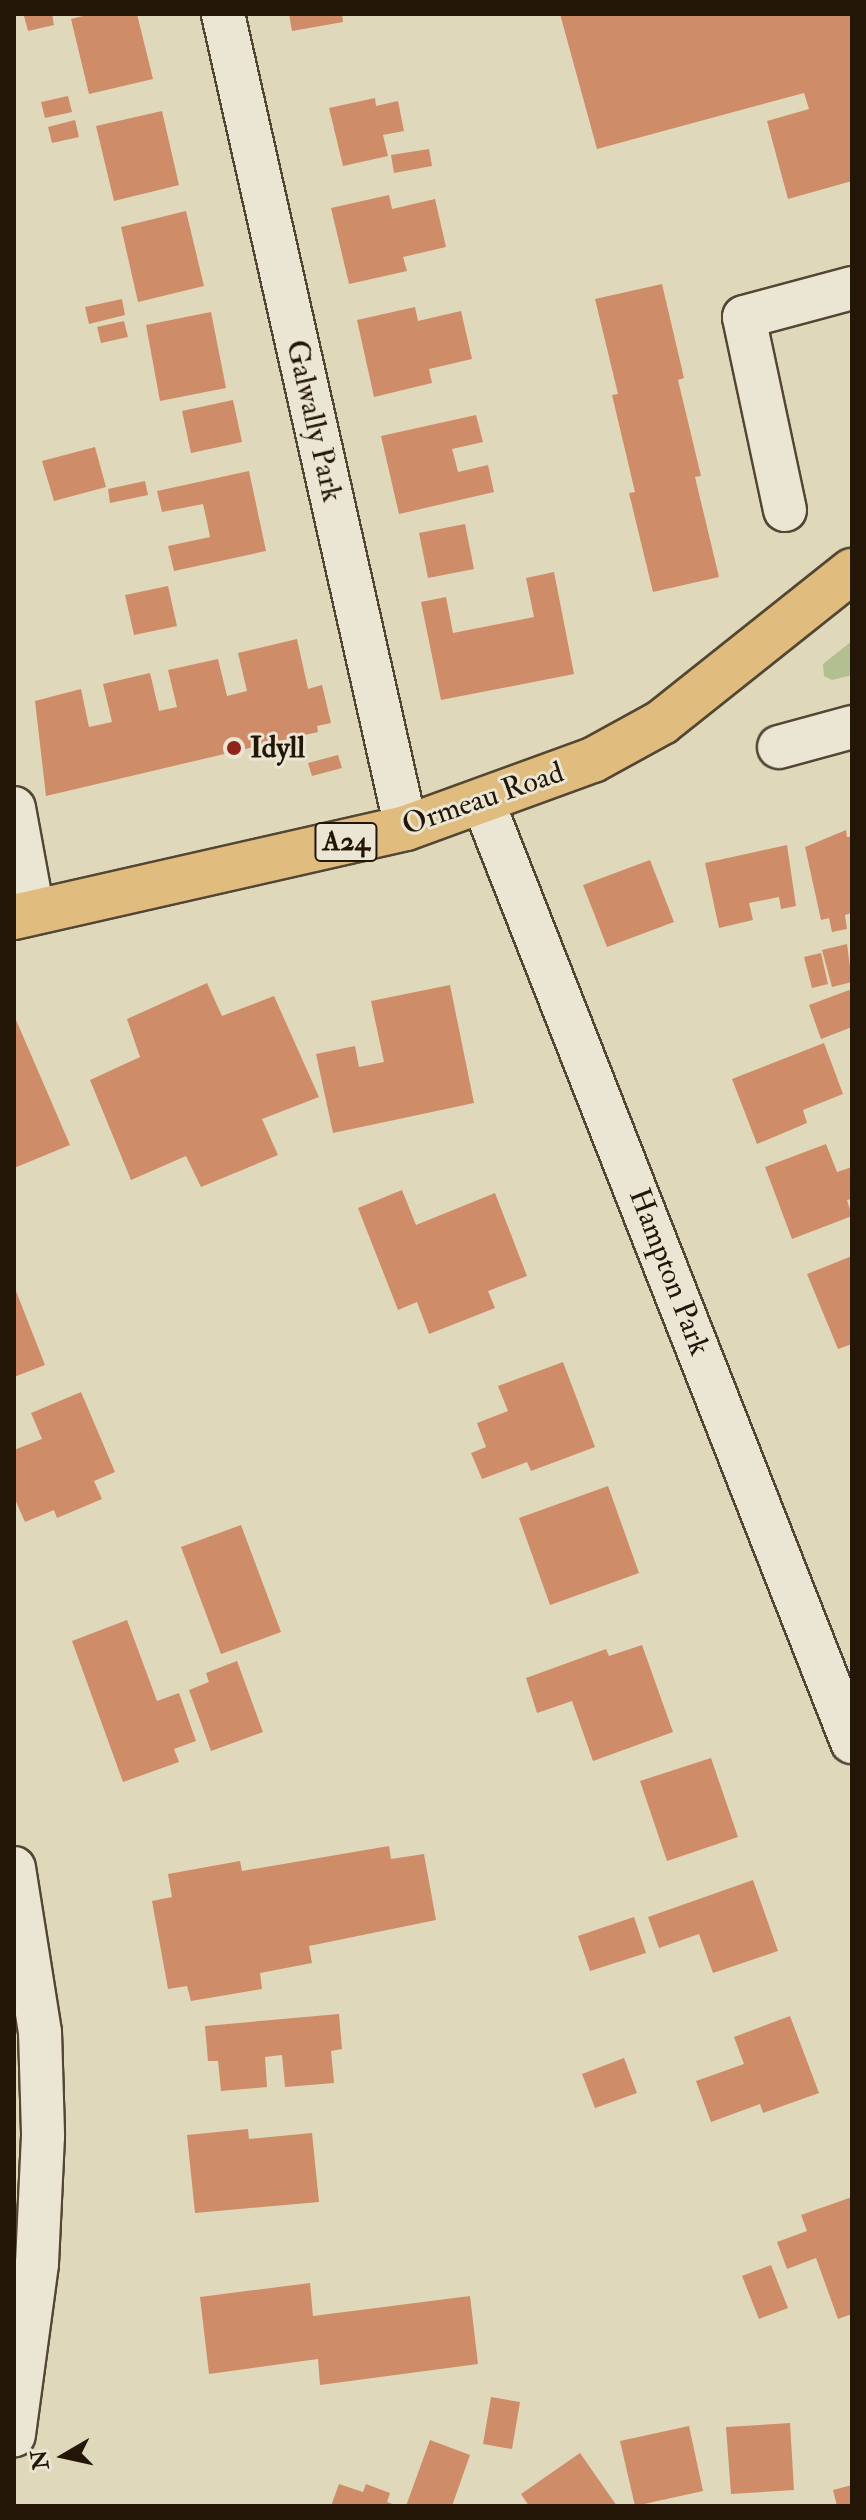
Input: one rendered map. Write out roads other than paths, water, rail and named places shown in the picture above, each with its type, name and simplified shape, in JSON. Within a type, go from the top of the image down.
[{"type":"main road","name":"Ormeau Road","points":[[24,915],[406,828],[593,760],[662,722],[852,571]]},
{"type":"street","name":"Galwally Park","points":[[223,14],[406,828]]},
{"type":"street","points":[[785,510],[744,317],[852,288]]},
{"type":"street","points":[[779,747],[852,727]]},
{"type":"street","name":"Hampton Park","points":[[483,802],[852,1742]]},
{"type":"street","points":[[14,808],[24,915]]},
{"type":"street","points":[[14,1868],[40,2032],[43,2136],[37,2264],[14,2435]]},
{"type":"place","name":"Idyll","points":[[234,748]]}]
